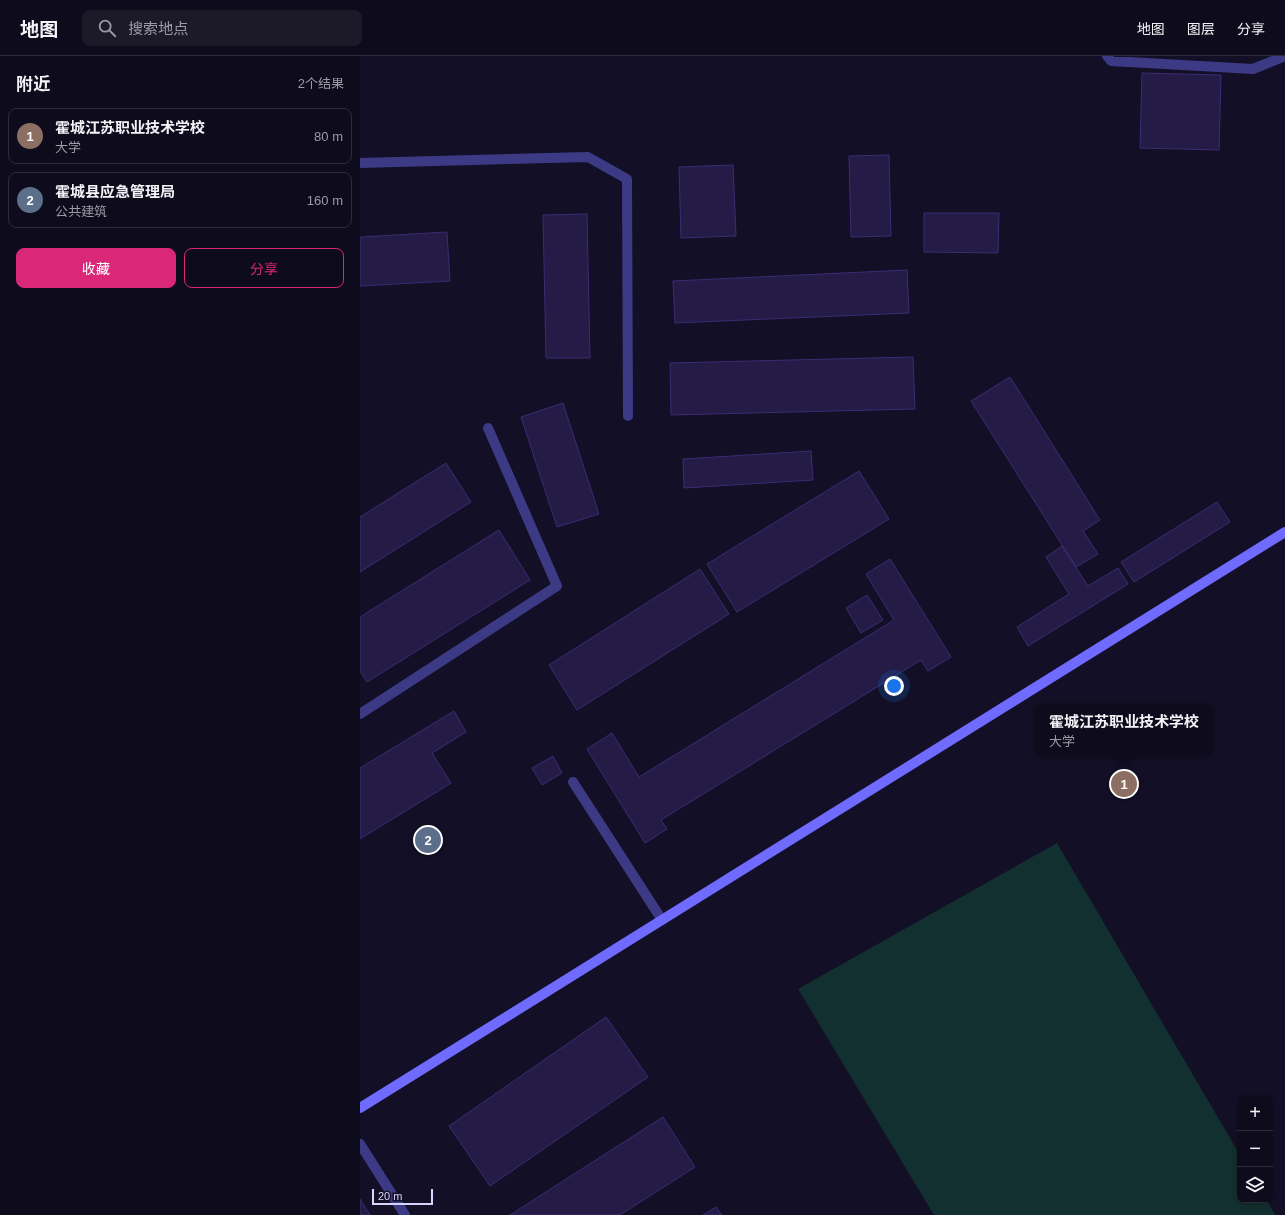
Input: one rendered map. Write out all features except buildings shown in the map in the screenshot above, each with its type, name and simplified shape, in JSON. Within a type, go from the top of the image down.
[{"type":"street","points":[[1108,56],[1111,61],[1253,69],[1285,56]]},
{"type":"street","points":[[360,163],[588,157],[627,179],[628,416]]},
{"type":"street","points":[[360,714],[557,586],[488,428]]},
{"type":"street","points":[[360,1108],[1285,532]]},
{"type":"street","points":[[573,782],[662,920]]},
{"type":"street","points":[[360,1144],[405,1215]]},
{"type":"green space","points":[[1057,843],[1237,1150],[1237,1203],[1269,1203],[1275,1215],[934,1215],[798,989]]},
{"type":"place","name":"霍城江苏职业技术学校","points":[[1124,784]]},
{"type":"place","name":"霍城县应急管理局","points":[[428,840]]}]
